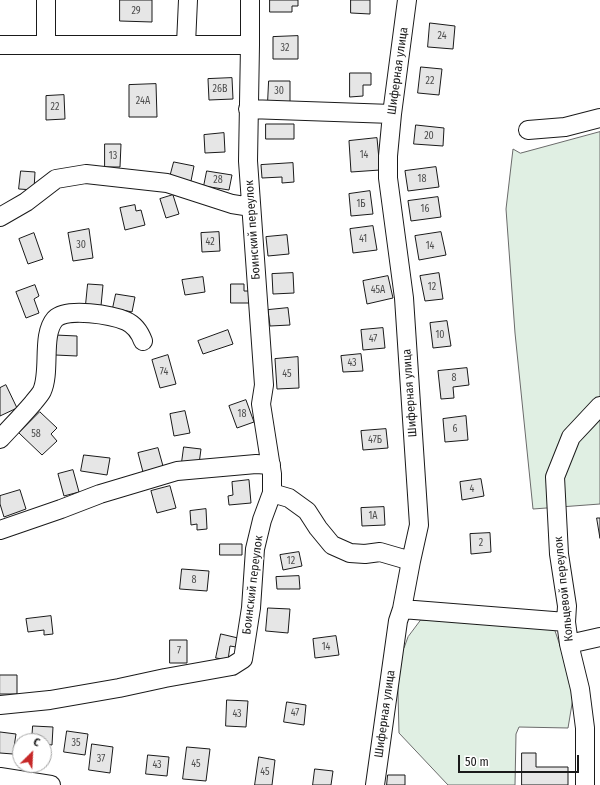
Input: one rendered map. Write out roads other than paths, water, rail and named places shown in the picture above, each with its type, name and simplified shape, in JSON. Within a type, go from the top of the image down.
[{"type":"street","points":[[46,0],[46,45]]},
{"type":"street","points":[[186,44],[188,0]]},
{"type":"street","name":"Боинский переулок","points":[[0,705],[50,700],[119,688],[232,666],[244,660],[251,608],[255,549],[262,520],[272,493],[271,466],[261,404],[264,384],[248,161],[250,0]]},
{"type":"street","name":"Шиферная улица","points":[[374,785],[398,621],[402,609],[419,525],[404,298],[388,178],[388,156],[392,114],[407,0]]},
{"type":"street","points":[[0,45],[250,45]]},
{"type":"street","points":[[248,109],[392,114]]},
{"type":"street","points":[[528,130],[564,127],[600,118]]},
{"type":"street","points":[[0,217],[26,202],[56,180],[86,174],[167,183],[232,204],[251,208]]},
{"type":"street","points":[[0,439],[26,412],[42,392],[45,381],[48,338],[51,326],[55,319],[64,313],[75,312],[106,316],[126,321],[134,326],[140,334],[143,342]]},
{"type":"street","name":"Кольцевой переулок","points":[[585,785],[584,720],[580,690],[569,644],[566,622],[567,606],[559,554],[555,477],[571,437],[600,406]]},
{"type":"street","points":[[0,530],[100,494],[177,471],[256,464],[271,466]]},
{"type":"street","points":[[272,493],[289,498],[307,511],[318,528],[332,545],[350,553],[365,554],[380,552],[411,561]]},
{"type":"street","points":[[402,609],[566,622]]},
{"type":"street","points":[[569,644],[600,638]]},
{"type":"street","points":[[0,778],[50,785]]}]
